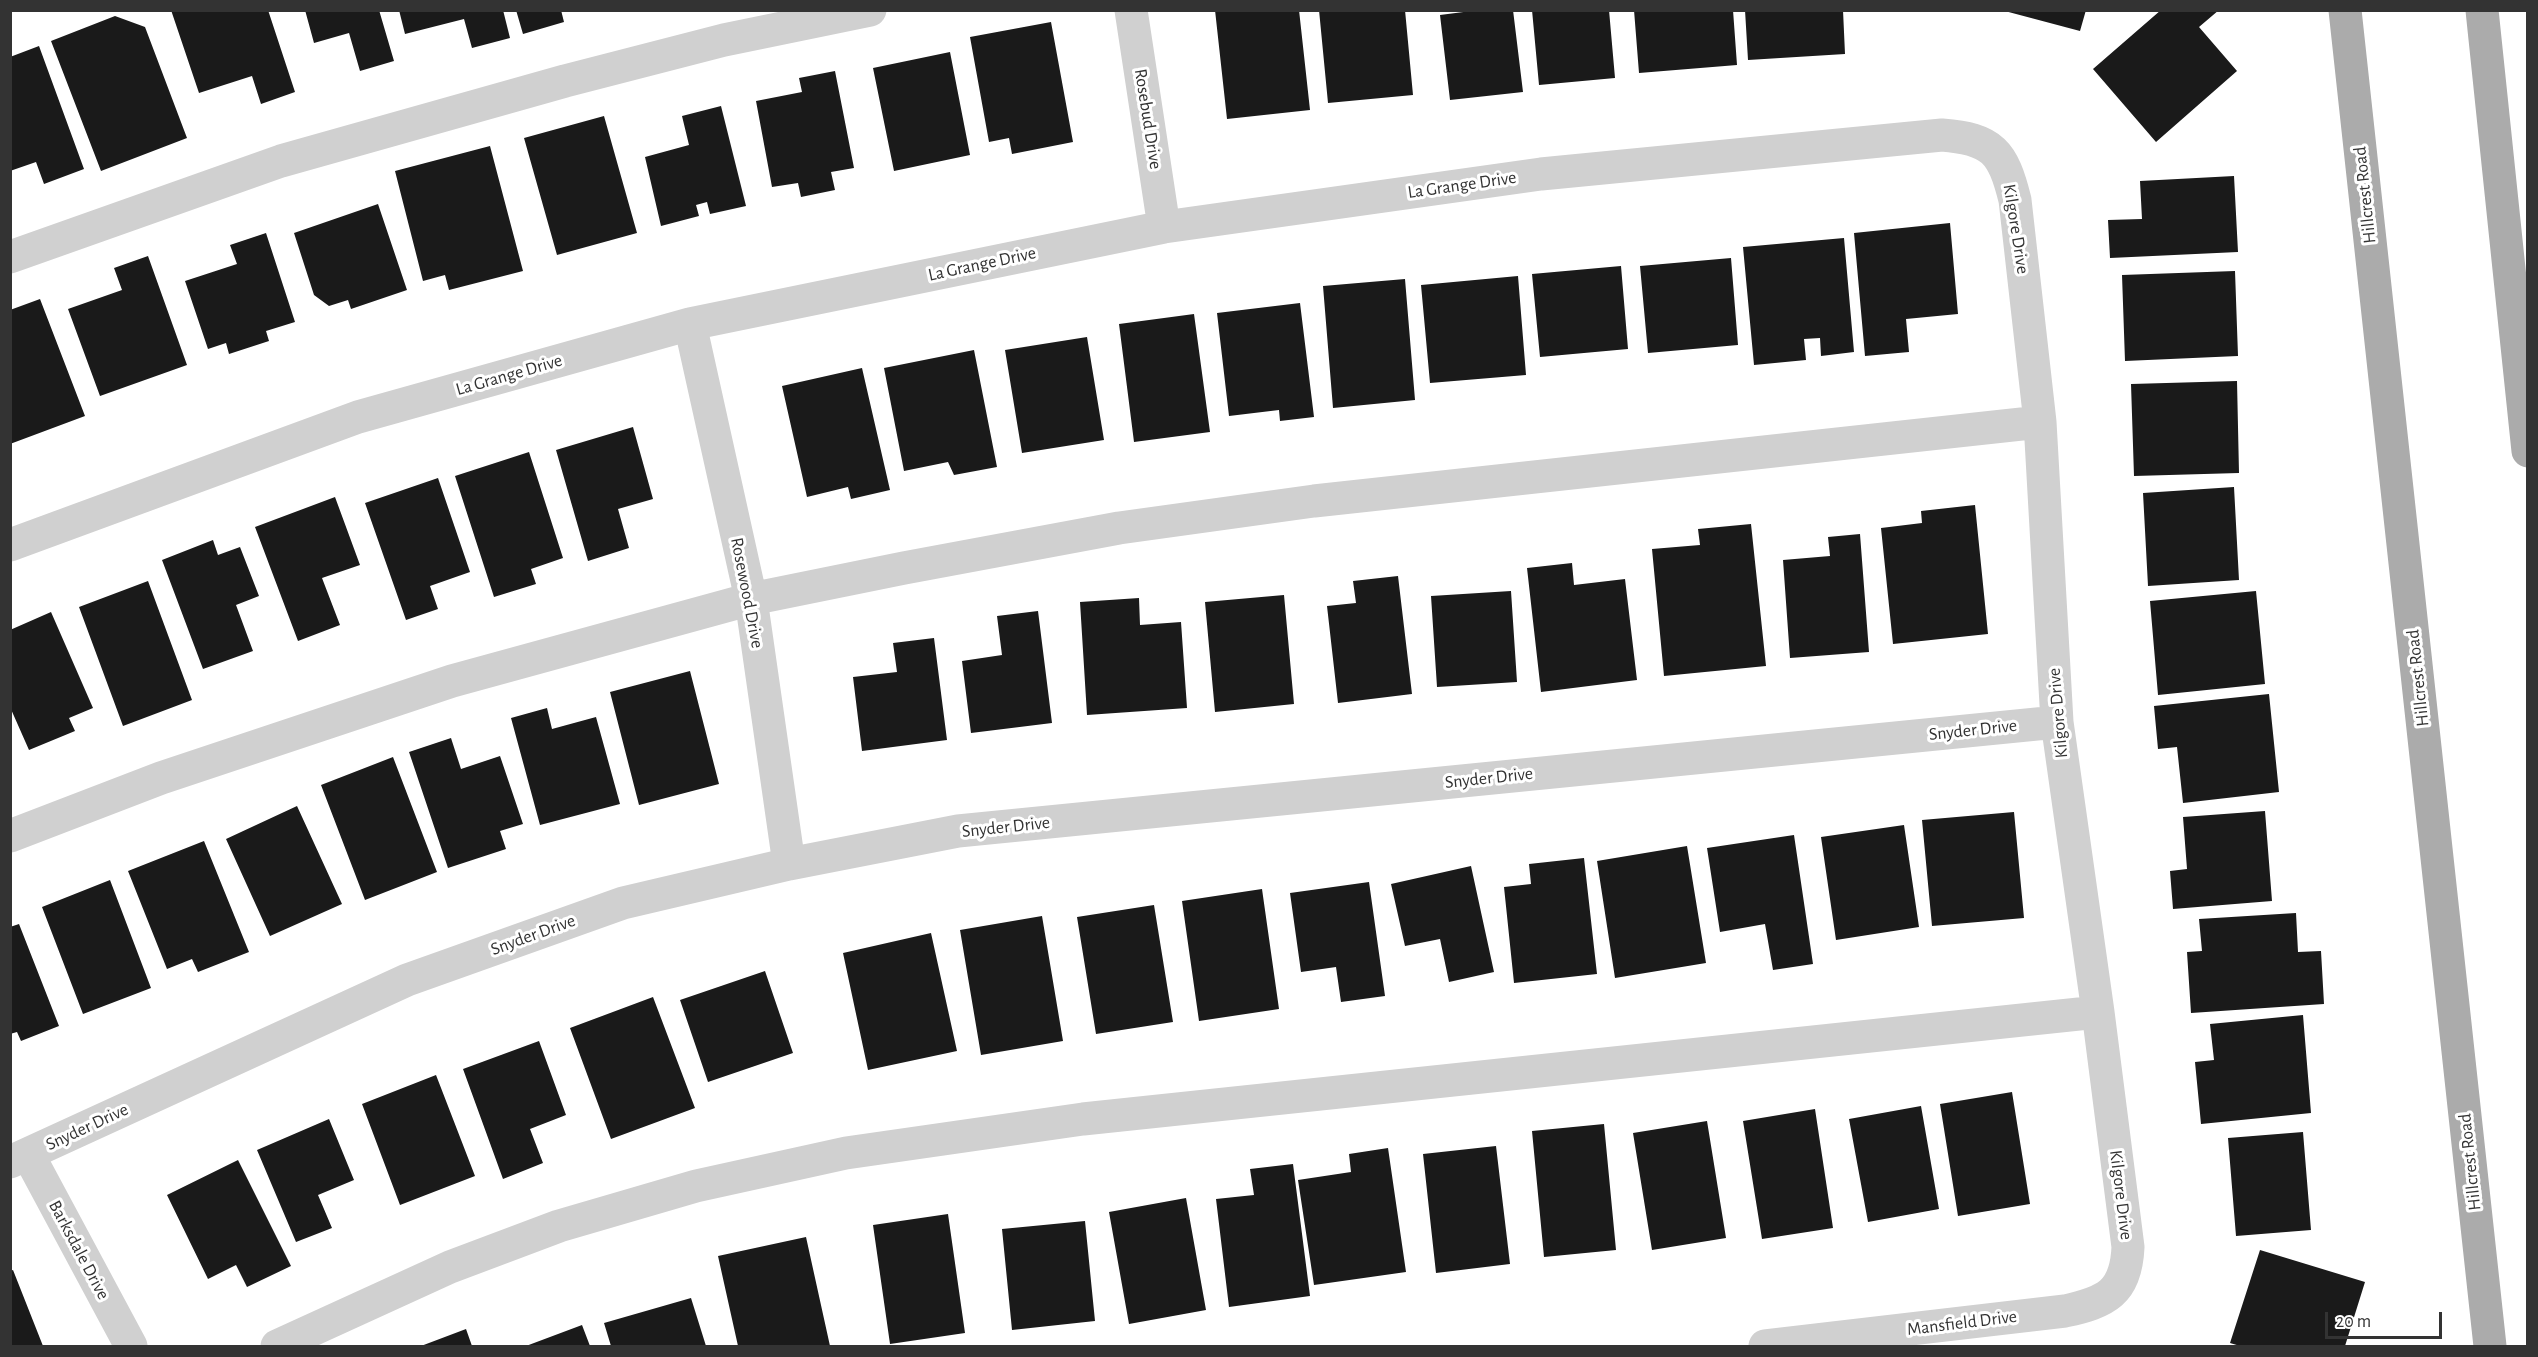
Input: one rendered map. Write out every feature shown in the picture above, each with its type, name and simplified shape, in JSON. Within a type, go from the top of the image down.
[{"type":"main road","name":"Hillcrest Road","points":[[2345,10],[2490,1347]]},
{"type":"main road","points":[[2482,10],[2528,451]]},
{"type":"street","points":[[10,257],[281,161],[565,81],[724,40],[870,10]]},
{"type":"street","name":"Rosebud Drive","points":[[1131,10],[1164,227]]},
{"type":"street","name":"La Grange Drive","points":[[10,545],[358,417],[690,324],[1164,227],[1541,174],[1942,135],[1965,137],[1985,143]]},
{"type":"street","name":"Kilgore Drive","points":[[1985,143],[2000,158],[2010,178],[2015,200],[2040,422],[2057,722],[2128,1247],[2127,1267],[2119,1288]]},
{"type":"street","name":"Rosewood Drive","points":[[690,324],[751,599],[789,864]]},
{"type":"street","points":[[10,836],[161,778],[452,681],[751,599],[1119,528],[1314,501],[2040,422]]},
{"type":"street","name":"Snyder Drive","points":[[19,1158],[407,981],[622,903],[789,864],[958,831],[2057,722]]},
{"type":"street","points":[[277,1347],[450,1267],[559,1226],[696,1186],[846,1153],[1095,1118],[2098,1012]]},
{"type":"street","name":"Barksdale Drive","points":[[19,1158],[131,1347]]},
{"type":"street","name":"Mansfield Drive","points":[[1765,1347],[2065,1311],[2091,1305],[2119,1288]]},
{"type":"building","points":[[171,10],[268,10],[295,92],[261,104],[252,76],[199,93]]},
{"type":"building","points":[[305,10],[379,10],[394,61],[360,71],[349,33],[314,43]]},
{"type":"building","points":[[399,10],[503,10],[510,38],[472,48],[464,19],[405,34]]},
{"type":"building","points":[[516,10],[561,10],[564,22],[523,34]]},
{"type":"building","points":[[1215,10],[1299,10],[1310,110],[1227,119]]},
{"type":"building","points":[[1319,10],[1405,10],[1413,95],[1328,103]]},
{"type":"building","points":[[1479,10],[1513,10],[1523,92],[1450,100],[1440,15]]},
{"type":"building","points":[[1532,10],[1609,10],[1615,78],[1539,85]]},
{"type":"building","points":[[1634,10],[1733,10],[1737,65],[1639,73]]},
{"type":"building","points":[[1745,10],[1843,10],[1845,54],[1748,60]]},
{"type":"building","points":[[2001,10],[2086,10],[2080,31]]},
{"type":"building","points":[[2161,10],[2219,10],[2199,27],[2237,71],[2156,142],[2093,69]]},
{"type":"building","points":[[115,16],[145,27],[187,138],[101,171],[51,41]]},
{"type":"building","points":[[1051,22],[1073,142],[1012,154],[1009,138],[989,142],[970,37]]},
{"type":"building","points":[[39,46],[84,169],[44,184],[36,162],[10,171],[10,57]]},
{"type":"building","points":[[950,52],[970,155],[894,171],[873,68]]},
{"type":"building","points":[[835,71],[854,168],[831,172],[835,190],[801,197],[798,183],[772,187],[756,101],[802,92],[799,78]]},
{"type":"building","points":[[721,106],[746,206],[710,214],[707,202],[696,205],[699,216],[661,226],[645,157],[689,145],[682,116]]},
{"type":"building","points":[[604,116],[637,233],[557,255],[524,138]]},
{"type":"building","points":[[490,146],[523,271],[449,290],[445,275],[423,281],[395,171]]},
{"type":"building","points":[[2234,176],[2238,252],[2110,258],[2108,220],[2142,219],[2140,181]]},
{"type":"building","points":[[378,204],[407,290],[351,309],[348,300],[329,306],[314,295],[294,233]]},
{"type":"building","points":[[1950,223],[1958,314],[1906,319],[1909,352],[1865,356],[1854,233]]},
{"type":"building","points":[[266,233],[295,322],[266,331],[269,341],[229,354],[226,343],[208,349],[185,281],[237,264],[230,245]]},
{"type":"building","points":[[1844,238],[1854,352],[1821,356],[1820,338],[1804,339],[1806,360],[1754,365],[1743,247]]},
{"type":"building","points":[[148,256],[187,365],[100,396],[68,309],[122,290],[114,268]]},
{"type":"building","points":[[1731,258],[1738,345],[1648,353],[1640,266]]},
{"type":"building","points":[[1621,266],[1628,349],[1540,357],[1532,274]]},
{"type":"building","points":[[2235,271],[2238,356],[2125,361],[2122,275]]},
{"type":"building","points":[[1518,276],[1526,375],[1430,383],[1421,285]]},
{"type":"building","points":[[1405,279],[1415,400],[1333,408],[1323,286]]},
{"type":"building","points":[[40,299],[85,416],[10,444],[10,310]]},
{"type":"building","points":[[1300,303],[1314,417],[1280,421],[1279,410],[1229,416],[1217,313]]},
{"type":"building","points":[[1194,314],[1210,432],[1134,442],[1119,324]]},
{"type":"building","points":[[1087,337],[1104,440],[1022,453],[1005,350]]},
{"type":"building","points":[[974,350],[997,467],[954,475],[948,462],[904,471],[884,368]]},
{"type":"building","points":[[862,368],[890,490],[851,499],[848,487],[807,497],[782,386]]},
{"type":"building","points":[[2237,381],[2239,473],[2134,476],[2131,384]]},
{"type":"building","points":[[633,427],[653,499],[618,509],[629,548],[588,561],[556,450]]},
{"type":"building","points":[[529,452],[563,558],[531,569],[536,584],[494,597],[455,476]]},
{"type":"building","points":[[438,478],[470,572],[430,586],[438,609],[406,620],[365,503]]},
{"type":"building","points":[[2234,487],[2239,580],[2148,586],[2143,493]]},
{"type":"building","points":[[335,497],[360,565],[322,578],[340,625],[298,641],[255,527]]},
{"type":"building","points":[[1975,505],[1988,634],[1893,644],[1881,528],[1922,523],[1921,511]]},
{"type":"building","points":[[1751,524],[1766,666],[1664,676],[1652,549],[1700,545],[1698,529]]},
{"type":"building","points":[[1860,534],[1869,652],[1790,658],[1783,560],[1830,556],[1828,537]]},
{"type":"building","points":[[213,540],[218,555],[240,547],[259,596],[236,605],[253,651],[203,669],[162,560]]},
{"type":"building","points":[[1572,563],[1574,585],[1625,579],[1637,680],[1541,692],[1527,568]]},
{"type":"building","points":[[1398,576],[1412,694],[1338,703],[1327,606],[1356,603],[1353,581]]},
{"type":"building","points":[[148,581],[192,700],[123,726],[79,607]]},
{"type":"building","points":[[1511,591],[1517,682],[1437,687],[1431,596]]},
{"type":"building","points":[[2256,591],[2265,684],[2158,695],[2150,601]]},
{"type":"building","points":[[1284,595],[1294,704],[1215,712],[1205,602]]},
{"type":"building","points":[[1139,598],[1140,625],[1181,622],[1187,708],[1087,715],[1080,602]]},
{"type":"building","points":[[1038,611],[1052,723],[971,733],[962,661],[1002,655],[997,616]]},
{"type":"building","points":[[51,612],[93,708],[69,718],[75,731],[29,750],[10,707],[10,630]]},
{"type":"building","points":[[934,638],[947,740],[862,751],[853,677],[897,672],[893,643]]},
{"type":"building","points":[[690,671],[719,784],[639,805],[610,692]]},
{"type":"building","points":[[2269,694],[2279,792],[2183,803],[2177,747],[2158,749],[2154,706]]},
{"type":"building","points":[[547,708],[552,729],[596,717],[620,804],[540,825],[511,718]]},
{"type":"building","points":[[451,738],[461,769],[500,756],[523,824],[500,831],[506,849],[448,868],[409,752]]},
{"type":"building","points":[[393,757],[437,872],[365,900],[321,785]]},
{"type":"building","points":[[297,806],[342,904],[270,936],[226,839]]},
{"type":"building","points":[[2265,811],[2272,901],[2173,909],[2170,871],[2187,869],[2183,817]]},
{"type":"building","points":[[2014,812],[2024,918],[1932,926],[1922,820]]},
{"type":"building","points":[[1904,825],[1919,927],[1836,940],[1821,837]]},
{"type":"building","points":[[1794,835],[1813,964],[1773,970],[1765,924],[1720,932],[1707,848]]},
{"type":"building","points":[[204,841],[249,952],[198,972],[192,959],[167,969],[128,871]]},
{"type":"building","points":[[1687,846],[1706,963],[1615,978],[1597,861]]},
{"type":"building","points":[[1584,858],[1597,974],[1514,983],[1504,887],[1531,884],[1529,864]]},
{"type":"building","points":[[1471,866],[1494,972],[1449,982],[1440,939],[1405,946],[1391,884]]},
{"type":"building","points":[[110,880],[151,988],[83,1014],[42,907]]},
{"type":"building","points":[[1369,882],[1385,996],[1341,1002],[1336,967],[1301,972],[1290,893]]},
{"type":"building","points":[[1262,889],[1279,1009],[1199,1021],[1182,901]]},
{"type":"building","points":[[1154,905],[1173,1022],[1096,1034],[1077,917]]},
{"type":"building","points":[[2296,913],[2298,952],[2321,951],[2324,1004],[2191,1013],[2187,952],[2202,951],[2199,919]]},
{"type":"building","points":[[1042,916],[1063,1041],[981,1055],[960,930]]},
{"type":"building","points":[[19,924],[59,1026],[21,1041],[17,1032],[10,1034],[10,927]]},
{"type":"building","points":[[931,933],[957,1051],[868,1070],[843,953]]},
{"type":"building","points":[[765,971],[793,1053],[708,1082],[680,1000]]},
{"type":"building","points":[[653,997],[695,1108],[611,1139],[570,1028]]},
{"type":"building","points":[[2303,1015],[2311,1113],[2201,1124],[2195,1062],[2214,1060],[2210,1024]]},
{"type":"building","points":[[539,1041],[566,1115],[530,1129],[543,1163],[503,1179],[463,1069]]},
{"type":"building","points":[[436,1075],[475,1176],[400,1205],[362,1104]]},
{"type":"building","points":[[2012,1092],[2030,1204],[1958,1216],[1940,1104]]},
{"type":"building","points":[[1921,1106],[1939,1209],[1868,1222],[1849,1119]]},
{"type":"building","points":[[1815,1109],[1833,1228],[1762,1239],[1743,1121]]},
{"type":"building","points":[[329,1119],[354,1180],[318,1195],[332,1228],[296,1242],[257,1150]]},
{"type":"building","points":[[1707,1121],[1726,1238],[1652,1250],[1633,1133]]},
{"type":"building","points":[[1604,1124],[1616,1250],[1544,1257],[1532,1131]]},
{"type":"building","points":[[2303,1132],[2311,1230],[2236,1236],[2228,1138]]},
{"type":"building","points":[[1496,1146],[1510,1264],[1436,1273],[1423,1154]]},
{"type":"building","points":[[1388,1148],[1406,1272],[1314,1285],[1298,1180],[1351,1172],[1349,1154]]},
{"type":"building","points":[[238,1160],[291,1266],[247,1287],[236,1265],[208,1279],[167,1195]]},
{"type":"building","points":[[1293,1164],[1310,1296],[1229,1307],[1216,1199],[1254,1195],[1250,1169]]},
{"type":"building","points":[[1186,1198],[1206,1310],[1129,1324],[1109,1212]]},
{"type":"building","points":[[948,1214],[965,1333],[890,1344],[873,1225]]},
{"type":"building","points":[[1085,1221],[1095,1321],[1012,1330],[1002,1229]]},
{"type":"building","points":[[806,1237],[830,1346],[738,1346],[718,1256]]},
{"type":"building","points":[[2260,1250],[2365,1282],[2345,1346],[2240,1346],[2230,1343]]},
{"type":"building","points":[[13,1270],[43,1346],[10,1346],[10,1271]]},
{"type":"building","points":[[691,1298],[706,1346],[611,1346],[604,1323]]},
{"type":"building","points":[[582,1325],[590,1346],[526,1346]]},
{"type":"building","points":[[466,1329],[472,1346],[421,1346]]}]
